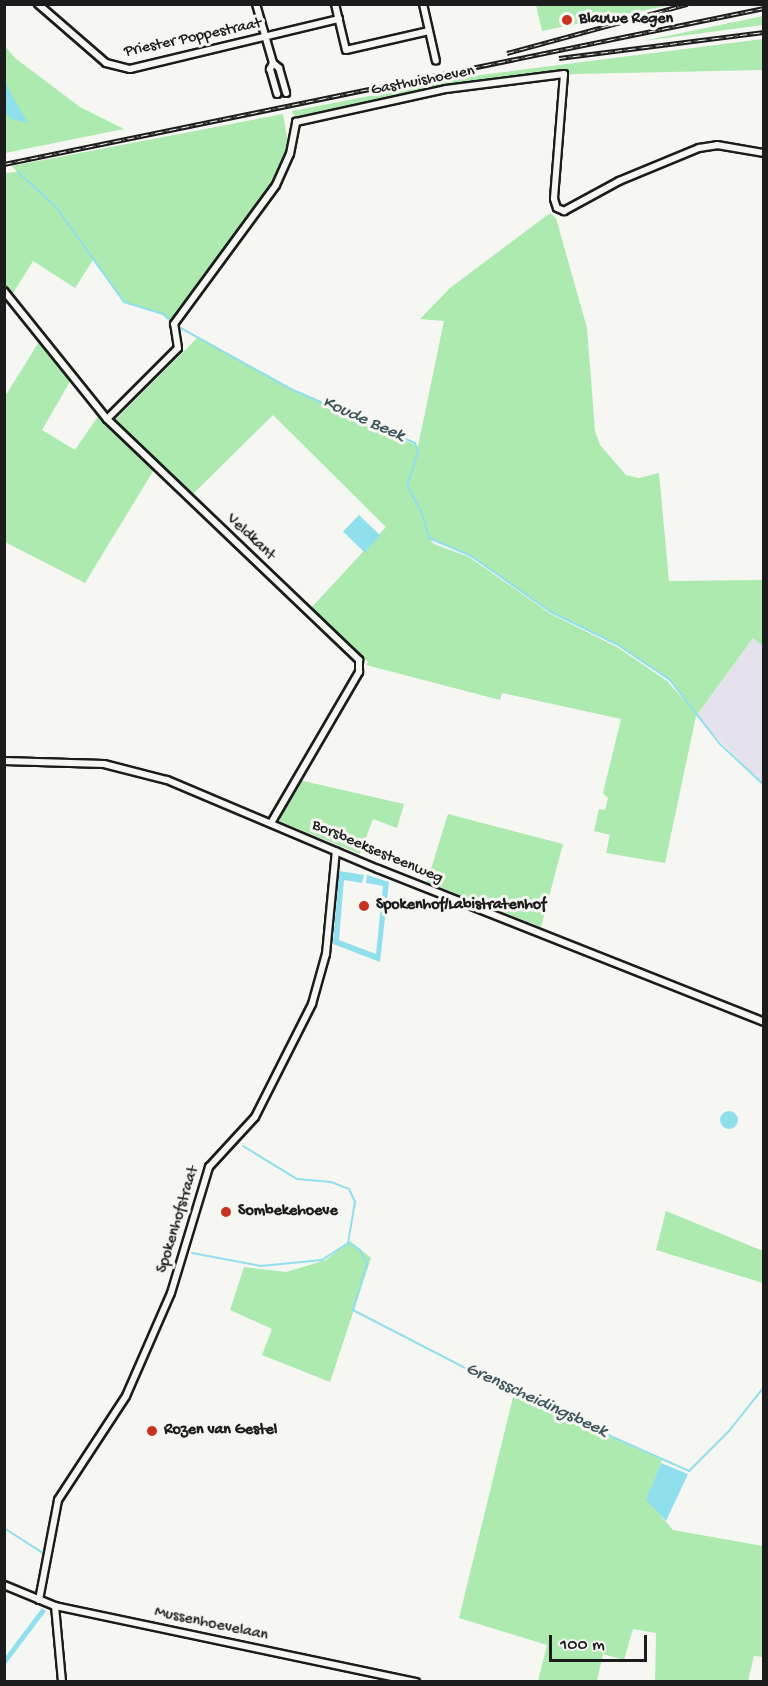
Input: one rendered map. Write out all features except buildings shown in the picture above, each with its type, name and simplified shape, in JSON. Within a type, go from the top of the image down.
[{"type":"street","name":"Priester Poppestraat","points":[[38,4],[106,63],[117,68],[141,67],[340,22]]},
{"type":"street","points":[[256,4],[273,63],[279,68],[286,93]]},
{"type":"street","points":[[336,4],[346,50],[429,31]]},
{"type":"street","points":[[423,4],[436,61]]},
{"type":"street","points":[[273,63],[270,69],[277,94]]},
{"type":"street","name":"Gasthuishoeven","points":[[107,419],[178,348],[174,324],[276,185],[290,154],[296,122],[446,89],[564,74],[554,199],[557,208],[564,211],[619,181],[699,148],[717,145],[764,153]]},
{"type":"street","name":"Veldkant","points":[[4,291],[107,419],[358,660],[359,672],[271,823]]},
{"type":"street","name":"Borsbeeksesteenweg","points":[[4,761],[69,761],[136,771],[191,789],[336,851],[764,1022]]},
{"type":"street","name":"Spokenhofstraat","points":[[39,1600],[58,1500],[117,1413],[136,1375],[171,1293],[209,1167],[255,1117],[312,1005],[326,954],[336,851]]},
{"type":"street","name":"Mussenhoevelaan","points":[[4,1585],[55,1606],[416,1682]]},
{"type":"street","points":[[55,1606],[62,1682]]},
{"type":"shaded area","points":[[753,638],[763,646],[763,785],[696,716]]},
{"type":"green space","name":"Blauwe Regen","points":[[537,4],[671,5],[542,31]]},
{"type":"green space","points":[[763,16],[763,25],[643,41]]},
{"type":"green space","points":[[763,39],[763,70],[575,74],[447,94],[299,126],[292,111],[473,76]]},
{"type":"green space","points":[[4,45],[15,58],[80,107],[124,129],[5,153]]},
{"type":"green space","points":[[283,114],[290,154],[276,185],[174,324],[163,314],[124,302],[93,260],[75,288],[33,261],[10,298],[4,291],[4,173],[17,172],[12,166]]},
{"type":"green space","points":[[550,213],[556,218],[587,328],[595,431],[600,445],[626,475],[639,478],[659,473],[669,581],[763,580],[763,646],[753,638],[696,716],[665,863],[606,853],[610,835],[594,831],[599,809],[605,810],[608,798],[603,793],[621,719],[502,693],[500,700],[366,665],[368,662],[311,608],[386,527],[273,415],[193,494],[115,420],[198,337],[293,390],[418,446],[444,321],[420,319],[450,288]],"holes":[[[429,538],[471,556],[551,612],[618,645],[670,680],[686,702],[667,681],[617,647],[551,614],[469,557],[434,544]]]},
{"type":"green space","points":[[42,337],[72,378],[42,430],[75,450],[101,412],[155,468],[85,583],[5,542],[4,398]]},
{"type":"green space","points":[[299,780],[404,804],[397,828],[373,819],[360,854],[279,821]]},
{"type":"green space","points":[[448,814],[563,844],[541,927],[427,882]]},
{"type":"green space","points":[[666,1211],[763,1251],[763,1283],[656,1250]]},
{"type":"green space","points":[[350,1241],[371,1258],[330,1382],[262,1355],[272,1329],[230,1310],[244,1267],[286,1272],[326,1260]]},
{"type":"green space","points":[[514,1393],[662,1460],[647,1500],[673,1530],[763,1546],[763,1657],[754,1656],[748,1681],[655,1681],[656,1633],[633,1629],[624,1660],[603,1654],[597,1681],[538,1681],[547,1645],[459,1618]]},
{"type":"water","points":[[5,81],[28,123],[11,119],[5,112]]},
{"type":"water","points":[[359,515],[381,536],[365,552],[343,532]]},
{"type":"water","points":[[339,871],[364,875],[362,883],[344,880],[339,940],[376,954],[383,886],[366,883],[367,875],[389,882],[380,962],[333,944]]},
{"type":"water","points":[[729,1111],[735,1114],[738,1120],[735,1126],[729,1129],[723,1126],[720,1120],[723,1114]]},
{"type":"water","points":[[661,1463],[688,1474],[666,1521],[646,1500]]},
{"type":"water","points":[[42,1608],[46,1611],[4,1667],[4,1658]]},
{"type":"waterway","name":"Koude Beek","points":[[18,172],[56,207],[124,302],[163,314],[173,323]]},
{"type":"waterway","name":"Koude Beek","points":[[177,326],[293,390],[415,443],[418,452],[407,485],[421,511],[429,538],[471,556],[551,612],[618,645],[670,680],[720,744],[764,785]]},
{"type":"waterway","points":[[243,1146],[297,1179],[331,1182],[349,1189],[355,1202],[348,1243]]},
{"type":"waterway","name":"Grensscheidingsbeek","points":[[348,1243],[360,1250],[367,1264],[353,1310],[514,1393],[689,1471],[729,1431],[764,1387]]},
{"type":"waterway","points":[[192,1253],[261,1266],[322,1260],[348,1243]]},
{"type":"waterway","points":[[4,1528],[43,1553]]},
{"type":"railway","points":[[507,53],[687,4]]},
{"type":"railway","points":[[4,164],[764,8]]},
{"type":"railway","points":[[559,58],[764,32]]},
{"type":"place","name":"Blauwe Regen","points":[[567,20]]},
{"type":"place","name":"Spokenhof/Labistratenhof","points":[[364,906]]},
{"type":"place","name":"Sombekehoeve","points":[[226,1212]]},
{"type":"place","name":"Rozen van Gestel","points":[[152,1431]]}]
